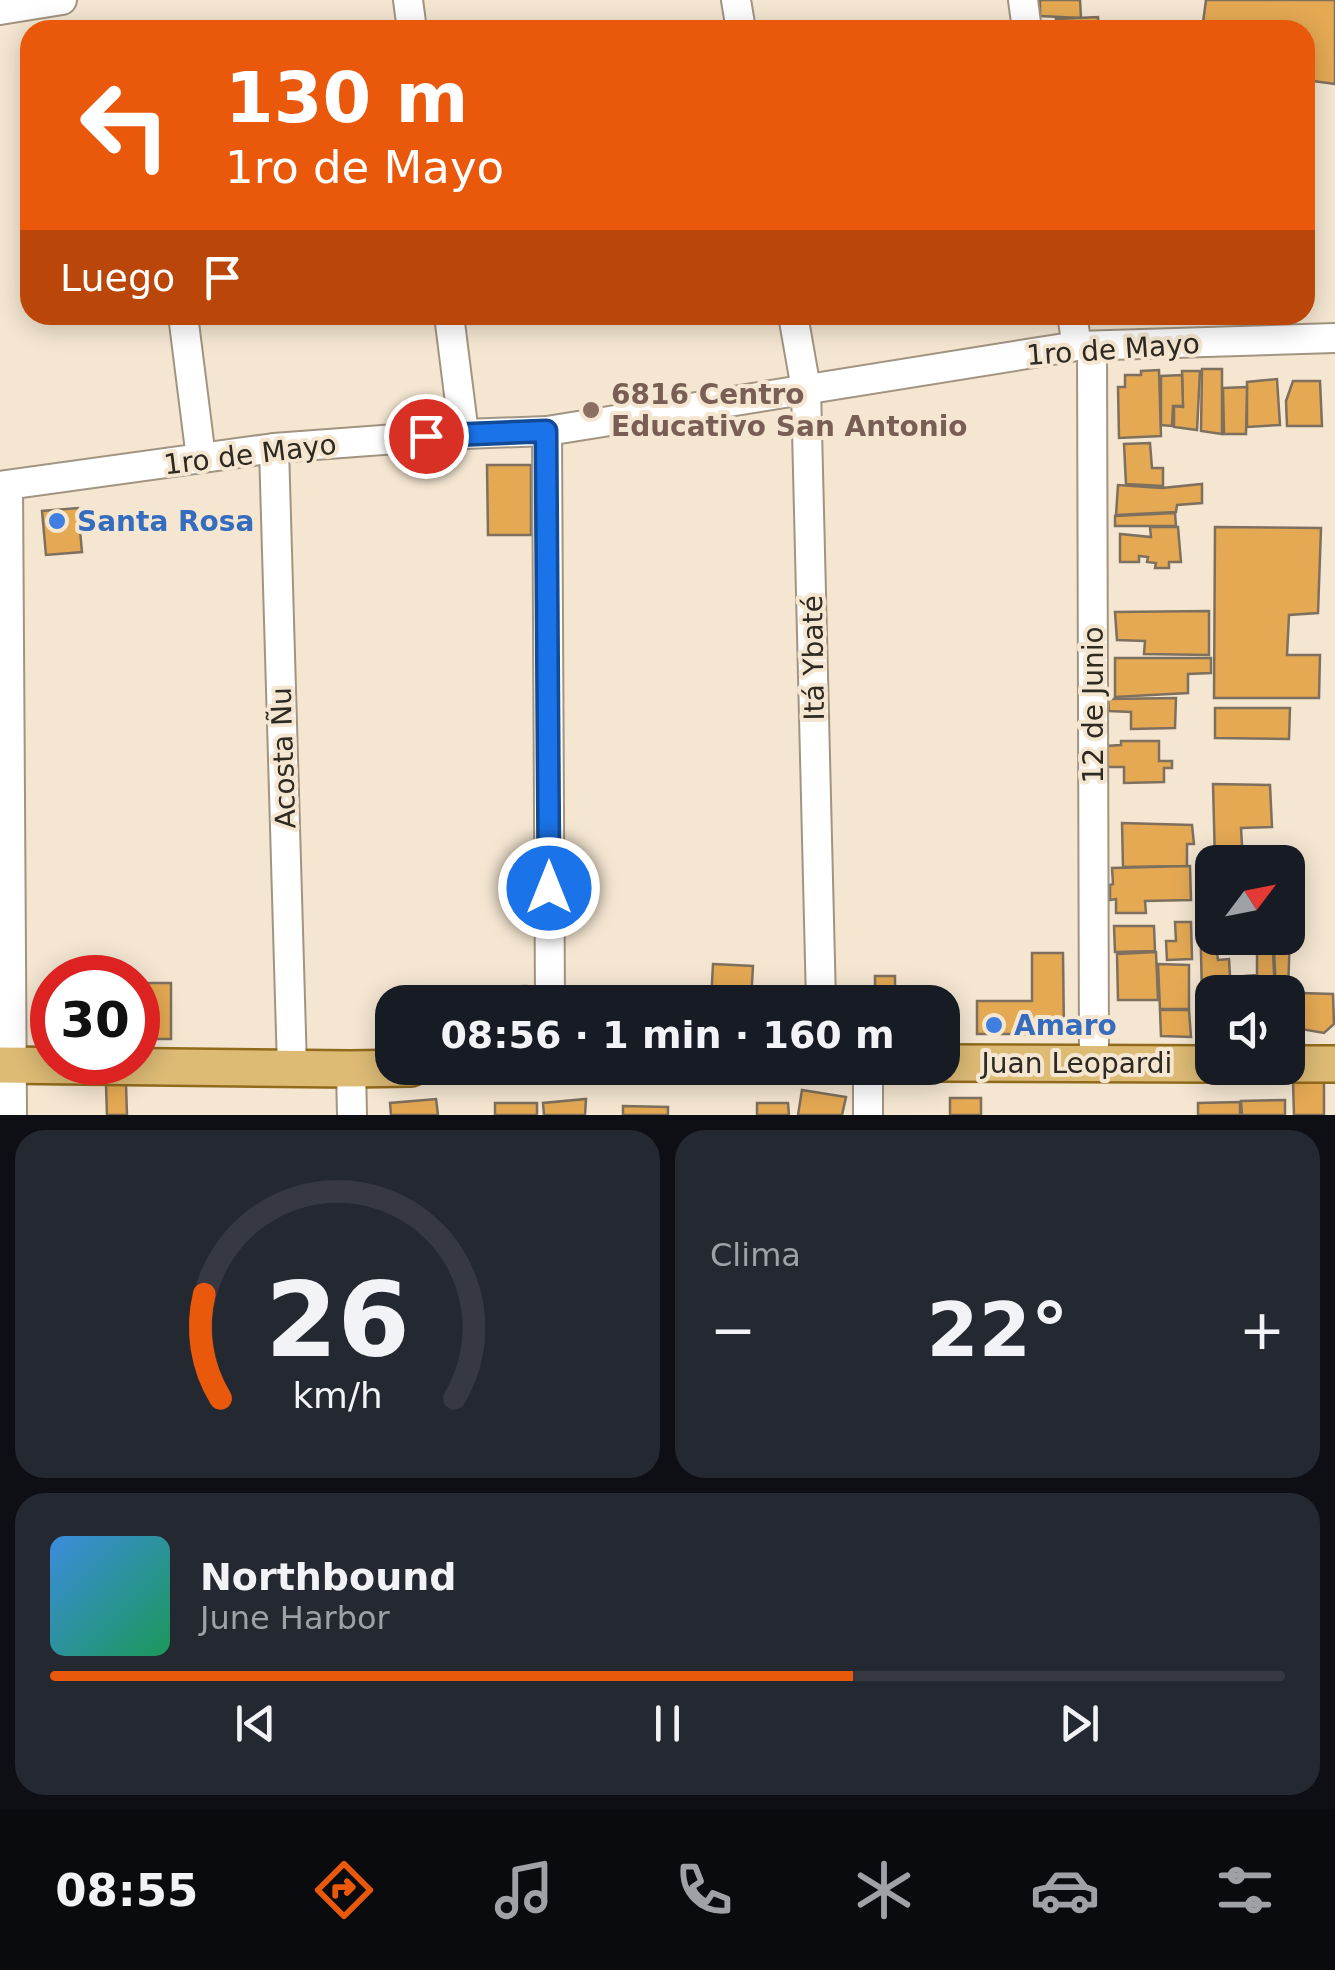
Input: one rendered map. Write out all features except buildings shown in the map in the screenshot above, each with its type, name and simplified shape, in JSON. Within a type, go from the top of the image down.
[{"type":"main road","name":"Juan Leopardi","points":[[960,1063],[1195,1064]]},
{"type":"main road","points":[[1305,1064],[1335,1064]]},
{"type":"main road","points":[[6,1065],[375,1069]]},
{"type":"street","points":[[0,8],[62,0]]},
{"type":"street","points":[[184,325],[200,458]]},
{"type":"street","points":[[450,325],[464,434]]},
{"type":"street","name":"Itá Ybaté","points":[[795,325],[806,389],[821,985]]},
{"type":"street","name":"12 de Junio","points":[[1076,325],[1085,346],[1094,1064]]},
{"type":"street","name":"1ro de Mayo","points":[[4,486],[274,448],[546,431],[1085,346],[1335,338]]},
{"type":"street","points":[[546,431],[550,985]]},
{"type":"street","name":"Acosta Ñu","points":[[274,448],[292,1068]]},
{"type":"street","points":[[4,486],[6,1065],[12,1115]]},
{"type":"street","points":[[351,1070],[352,1115]]},
{"type":"street","points":[[868,1085],[868,1115]]},
{"type":"place","name":"6816 Centro Educativo San Antonio","points":[[591,410]]},
{"type":"place","name":"Santa Rosa","points":[[57,521]]},
{"type":"place","name":"Amaro","points":[[994,1025]]},
{"type":"route","points":[[426,436],[546,431],[549,888]]}]
